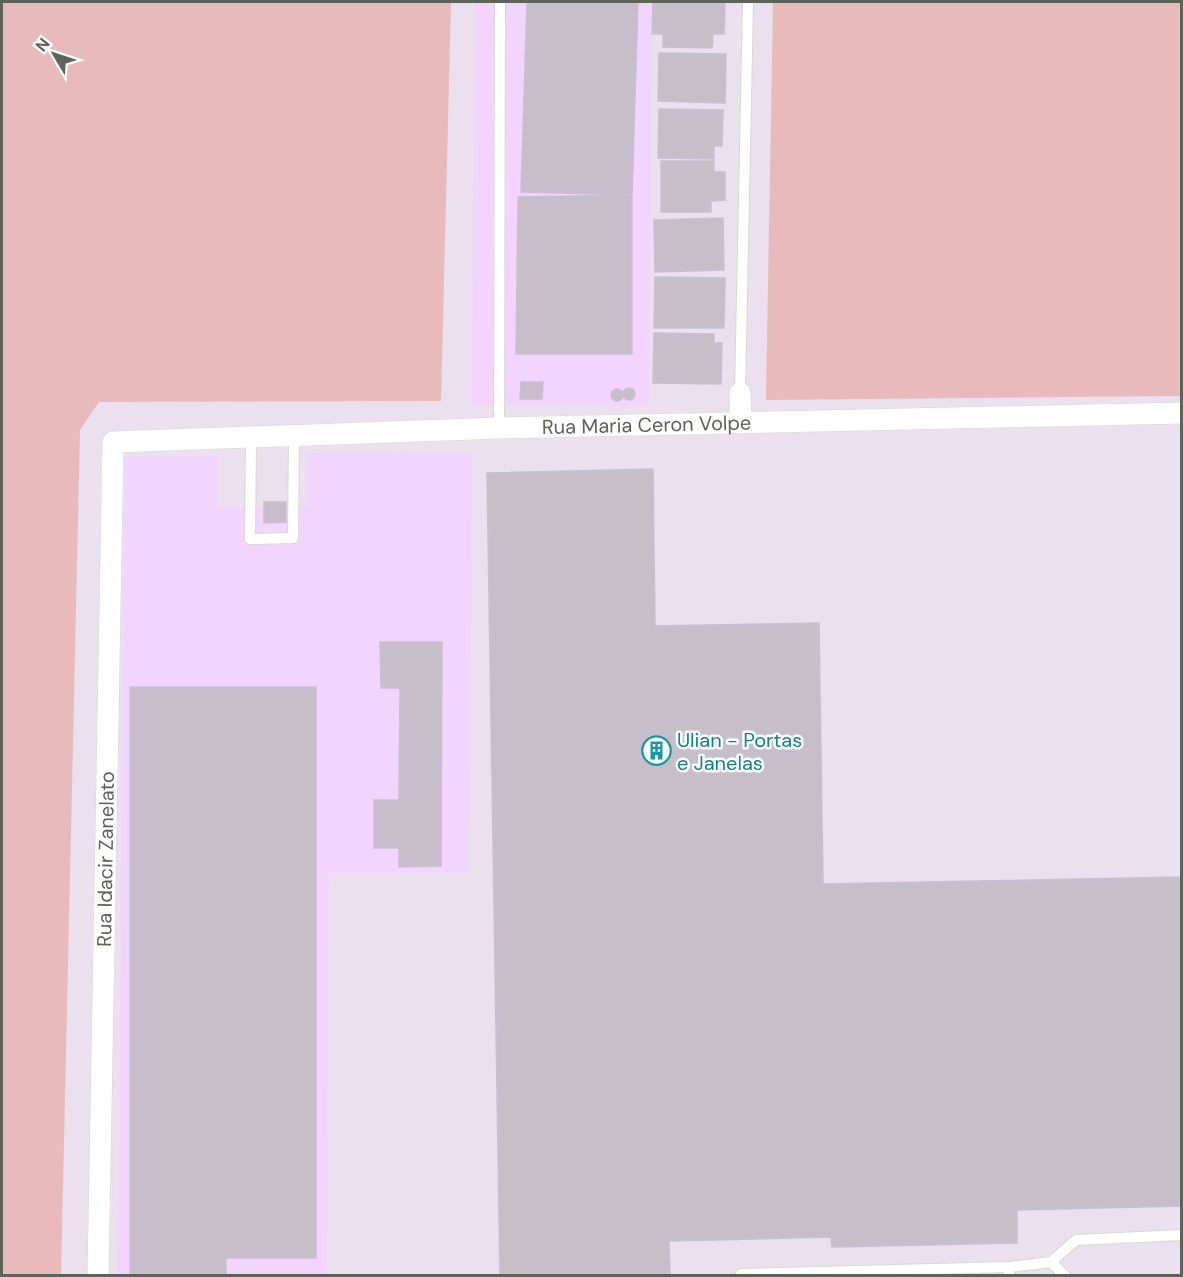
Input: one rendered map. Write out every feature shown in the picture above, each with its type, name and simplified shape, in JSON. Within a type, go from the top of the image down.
[{"type":"street","points":[[740,393],[741,422]]},
{"type":"street","name":"Rua Maria Ceron Volpe","points":[[113,442],[499,428],[1182,412]]},
{"type":"street","name":"Rua Idacir Zanelato","points":[[98,1275],[113,442]]},
{"type":"lane","points":[[499,428],[500,2]]},
{"type":"lane","points":[[740,393],[748,2]]},
{"type":"lane","points":[[251,438],[250,539],[293,538],[294,437]]},
{"type":"lane","points":[[741,1274],[1009,1271],[1051,1262],[1076,1240],[1182,1235]]},
{"type":"lane","points":[[1051,1262],[1065,1275]]},
{"type":"shaded area","points":[[2,2],[451,2],[441,401],[99,402],[80,430],[61,1276],[2,1275]]},
{"type":"shaded area","points":[[475,2],[652,2],[649,406],[472,406]]},
{"type":"shaded area","points":[[773,2],[1181,2],[1181,396],[766,400]]},
{"type":"shaded area","points":[[307,453],[472,454],[468,873],[329,873],[326,1275],[118,1276],[125,456],[217,456],[217,507],[306,507]]},
{"type":"building","points":[[527,2],[638,2],[632,195],[521,192]]},
{"type":"building","points":[[653,2],[725,2],[724,34],[713,34],[712,48],[663,47],[663,34],[652,34]]},
{"type":"building","points":[[659,53],[726,54],[725,103],[658,101]]},
{"type":"building","points":[[659,109],[723,110],[722,146],[714,146],[714,159],[658,158]]},
{"type":"building","points":[[661,161],[714,161],[714,172],[725,172],[725,200],[711,201],[711,212],[661,212]]},
{"type":"building","points":[[632,195],[632,354],[516,354],[518,197]]},
{"type":"building","points":[[723,218],[724,270],[655,272],[654,220]]},
{"type":"building","points":[[655,277],[725,278],[724,328],[654,328]]},
{"type":"building","points":[[654,333],[714,334],[714,343],[722,343],[721,384],[653,383]]},
{"type":"building","points":[[521,382],[543,382],[542,399],[520,399]]},
{"type":"building","points":[[629,388],[635,394],[629,400],[623,394]]},
{"type":"building","points":[[617,389],[623,395],[617,401],[611,395]]},
{"type":"building","name":"Ulian - Portas e Janelas","points":[[653,469],[655,626],[819,623],[823,884],[1182,877],[1182,1206],[1017,1210],[1017,1243],[832,1247],[831,1237],[669,1241],[670,1276],[500,1276],[487,473]]},
{"type":"building","points":[[264,502],[286,502],[286,522],[264,523]]},
{"type":"building","points":[[380,642],[442,642],[441,866],[399,867],[399,848],[374,848],[374,800],[399,800],[400,688],[381,688]]},
{"type":"building","points":[[130,687],[316,687],[316,1258],[226,1258],[226,1276],[130,1276]]},
{"type":"place","name":"Ulian - Portas e Janelas","points":[[656,751]]}]
